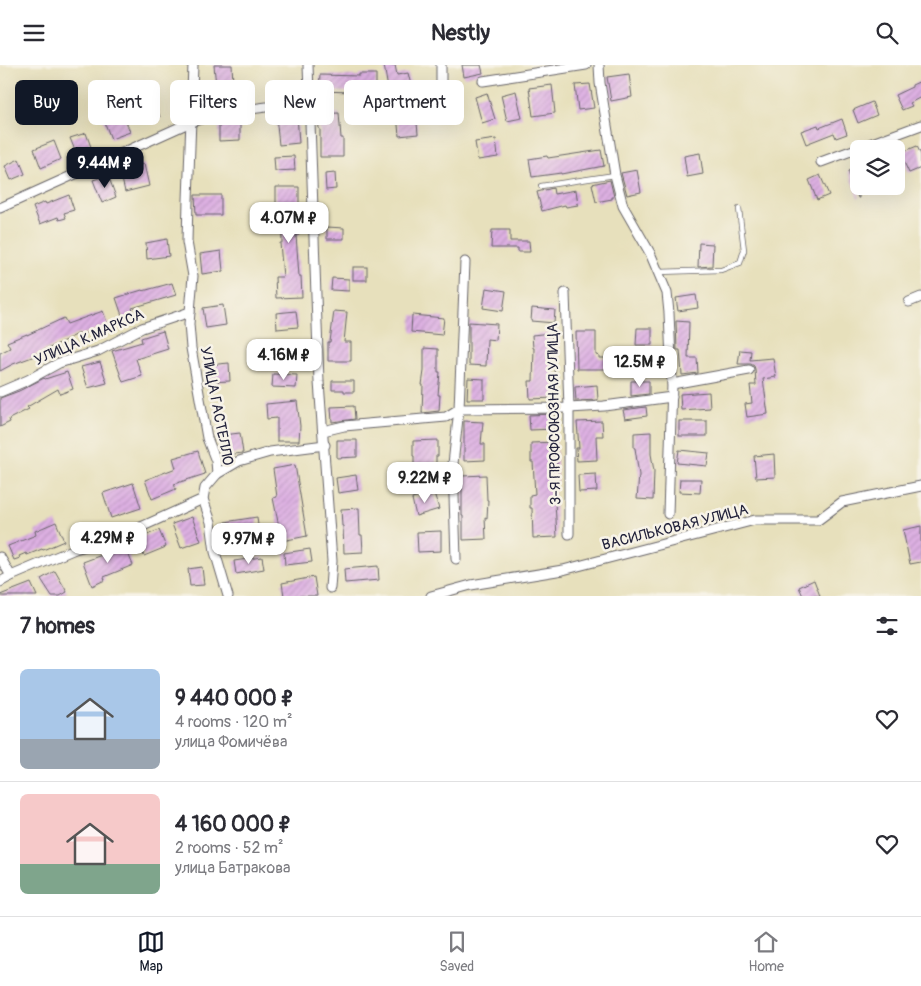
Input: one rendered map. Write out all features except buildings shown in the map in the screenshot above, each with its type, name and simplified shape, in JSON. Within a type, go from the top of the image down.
[{"type":"street","name":"УЛИЦА ГАСТЕЛЛО","points":[[192,80],[193,65]]},
{"type":"street","points":[[308,65],[309,80]]},
{"type":"street","points":[[441,65],[441,80]]},
{"type":"street","points":[[483,81],[586,65]]},
{"type":"street","points":[[599,65],[600,83],[615,175],[623,206],[650,253],[667,293],[672,384],[668,515]]},
{"type":"street","points":[[0,208],[184,125]]},
{"type":"street","name":"УЛИЦА ГАСТЕЛЛО","points":[[191,125],[187,242],[193,276],[189,324],[191,348],[207,437],[216,461],[217,473],[205,487],[203,499]]},
{"type":"street","points":[[311,125],[319,382],[332,561],[330,587]]},
{"type":"street","points":[[821,162],[921,125]]},
{"type":"street","points":[[456,559],[453,464],[459,409],[465,262]]},
{"type":"street","name":"3-Я ПРОФСОЮЗНАЯ УЛИЦА","points":[[565,293],[569,408],[569,534]]},
{"type":"street","points":[[909,302],[921,297]]},
{"type":"street","name":"УЛИЦА К.МАРКСА","points":[[0,392],[28,380],[59,363],[98,351],[142,328],[190,311]]},
{"type":"street","points":[[672,384],[749,371]]},
{"type":"street","points":[[323,431],[344,426],[446,417],[459,409],[569,408],[604,406],[672,397]]},
{"type":"street","points":[[217,473],[239,461],[270,452],[325,445]]},
{"type":"street","name":"ВАСИЛЬКОВАЯ УЛИЦА","points":[[431,596],[471,585],[563,570],[755,520],[818,520],[842,502],[921,486]]},
{"type":"street","points":[[0,582],[75,549],[121,536],[203,499],[211,522],[215,552],[228,596]]},
{"type":"street","points":[[0,557],[11,576]]},
{"type":"lane","points":[[540,186],[615,175]]},
{"type":"lane","points":[[658,272],[721,270],[740,263],[744,250],[739,209]]}]
